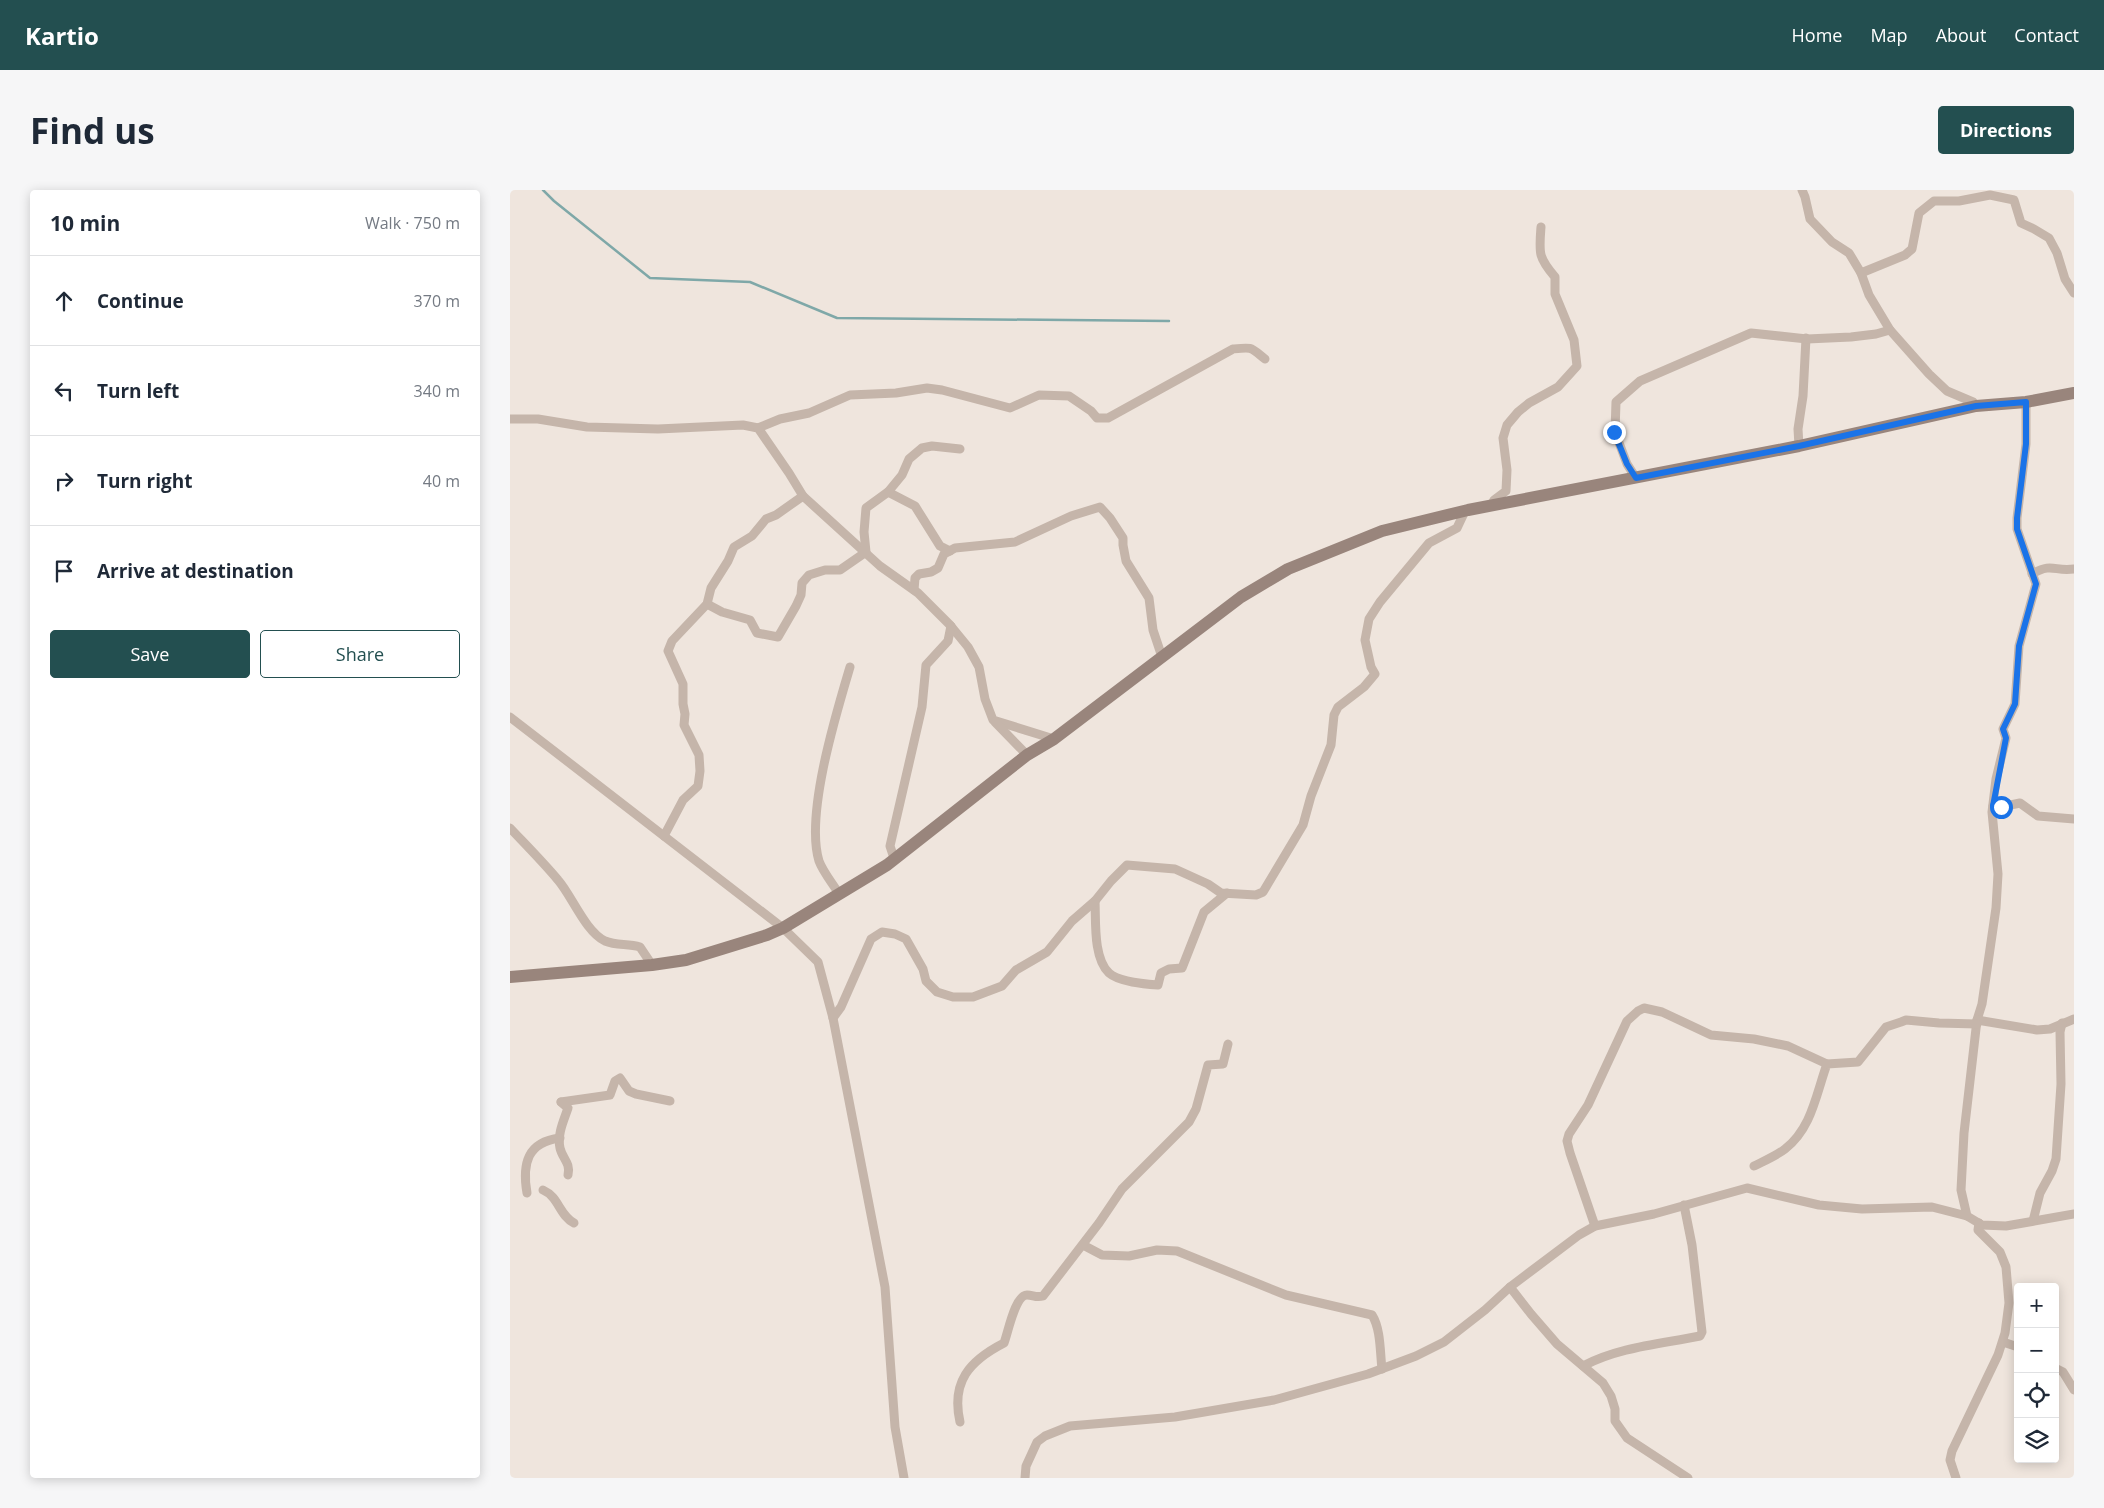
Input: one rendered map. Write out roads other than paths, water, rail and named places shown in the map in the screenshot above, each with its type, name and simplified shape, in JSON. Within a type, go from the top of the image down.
[{"type":"street","points":[[1802,190],[1810,219],[1832,242],[1849,253],[1861,273],[1869,295],[1890,330],[1929,374],[1947,391],[1973,402],[1976,406]]},
{"type":"street","points":[[1861,273],[1905,255],[1912,249],[1919,213],[1934,202],[1959,201],[1990,195],[2014,200],[2021,223],[2049,238],[2057,253],[2065,279],[2074,293]]},
{"type":"street","points":[[1491,506],[1506,491],[1507,470],[1503,438],[1507,425],[1529,403],[1558,387],[1578,366],[1574,340],[1555,294],[1556,277],[1545,265],[1539,252],[1541,227]]},
{"type":"street","points":[[1636,478],[1627,464],[1614,432],[1616,402],[1640,381],[1751,333],[1806,338],[1851,337],[1890,330]]},
{"type":"street","points":[[1799,446],[1798,428],[1803,396],[1806,338]]},
{"type":"street","points":[[510,419],[538,419],[587,427],[658,429],[743,425],[758,428],[780,419],[809,413],[850,395],[896,393],[927,388],[942,390],[1010,408],[1039,395],[1069,396],[1091,411],[1097,418],[1108,418],[1233,349],[1249,348],[1258,350],[1265,359]]},
{"type":"street","points":[[510,977],[652,965],[686,960],[762,937],[783,928],[894,858],[1027,755],[1054,739],[1241,597],[1288,569],[1382,531],[1465,511],[1799,446],[1976,406],[2026,402],[2074,392]]},
{"type":"street","points":[[1967,1216],[1961,1190],[1964,1134],[1977,1022],[1982,1004],[1998,874],[1993,806],[2006,738],[2003,729],[2015,704],[2019,646],[2036,584],[2017,529],[2026,444],[2026,402]]},
{"type":"street","points":[[758,428],[803,496],[880,566],[914,590],[951,626],[968,647],[979,667],[985,699],[993,720],[1027,755]]},
{"type":"street","points":[[866,552],[864,532],[866,508],[888,492],[902,475],[909,459],[922,448],[932,446],[960,449]]},
{"type":"street","points":[[888,492],[915,506],[940,546],[950,551]]},
{"type":"street","points":[[664,836],[683,800],[698,786],[700,771],[699,755],[684,725],[683,684],[668,651],[672,641],[707,604],[711,588],[728,561],[734,547],[752,536],[766,519],[776,515],[803,496]]},
{"type":"street","points":[[914,590],[915,578],[919,574],[931,572],[938,568],[944,554],[955,548],[1015,542],[1071,516],[1100,507],[1123,538],[1126,561],[1149,598],[1153,630],[1162,657]]},
{"type":"street","points":[[833,1018],[841,1007],[871,939],[882,932],[895,934],[906,939],[923,969],[926,981],[937,992],[954,996],[973,996],[1002,986],[1016,970],[1048,952],[1072,922],[1095,901],[1127,865],[1174,870],[1208,884],[1221,893],[1256,895],[1263,892],[1303,825],[1310,796],[1330,745],[1334,715],[1338,707],[1364,687],[1375,674],[1371,667],[1365,640],[1369,620],[1380,602],[1429,543],[1457,528],[1465,511]]},
{"type":"street","points":[[707,604],[722,612],[750,620],[756,633],[778,636],[801,595],[802,583],[809,575],[825,570],[840,570],[866,552]]},
{"type":"street","points":[[2032,574],[2051,567],[2060,570],[2074,569]]},
{"type":"street","points":[[894,858],[890,846],[922,707],[926,665],[948,641],[951,626]]},
{"type":"street","points":[[839,894],[819,862],[816,843],[816,815],[828,748],[850,667]]},
{"type":"street","points":[[510,717],[783,928],[818,962],[833,1018],[885,1287],[895,1427],[904,1478]]},
{"type":"street","points":[[993,720],[1054,739]]},
{"type":"street","points":[[1993,806],[2001,807],[2020,803],[2038,816],[2074,819]]},
{"type":"street","points":[[510,828],[559,881],[578,911],[597,934],[604,940],[614,944],[640,946],[652,965]]},
{"type":"street","points":[[1095,901],[1096,946],[1104,967],[1110,975],[1138,984],[1158,985],[1161,973],[1169,969],[1182,968],[1204,912],[1227,893]]},
{"type":"street","points":[[1595,1226],[1570,1153],[1567,1141],[1568,1134],[1588,1105],[1627,1021],[1644,1008],[1662,1012],[1711,1035],[1754,1039],[1788,1046],[1827,1064],[1858,1062],[1886,1027],[1906,1020],[1939,1024],[1977,1022],[2038,1030],[2050,1029],[2074,1019]]},
{"type":"street","points":[[2033,1221],[2040,1193],[2056,1159],[2061,1084],[2060,1032],[2062,1023]]},
{"type":"street","points":[[960,1422],[957,1408],[958,1394],[974,1362],[985,1353],[1004,1343],[1016,1304],[1022,1297],[1028,1295],[1037,1298],[1043,1296],[1083,1245],[1122,1189],[1189,1122],[1196,1109],[1208,1065],[1223,1064],[1228,1044]]},
{"type":"street","points":[[1754,1166],[1784,1151],[1804,1129],[1827,1064]]},
{"type":"street","points":[[568,1175],[568,1165],[560,1147],[560,1138],[570,1104],[610,1095],[615,1081],[620,1078],[629,1091],[670,1101]]},
{"type":"street","points":[[527,1193],[524,1179],[531,1152],[535,1146],[560,1138]]},
{"type":"street","points":[[1025,1478],[1026,1466],[1037,1442],[1045,1436],[1070,1426],[1175,1417],[1274,1400],[1382,1369],[1416,1356],[1444,1342],[1485,1310],[1510,1287],[1579,1235],[1595,1226],[1654,1214],[1684,1204],[1747,1188],[1819,1205],[1862,1209],[1932,1207],[1967,1216],[1982,1225],[2006,1226],[2073,1213]]},
{"type":"street","points":[[543,1190],[551,1194],[565,1216],[574,1223]]},
{"type":"street","points":[[1583,1366],[1600,1358],[1644,1346],[1700,1336],[1702,1332],[1692,1245],[1684,1204]]},
{"type":"street","points":[[1956,1478],[1950,1460],[1952,1451],[2003,1342],[2009,1303],[2006,1266],[2000,1252],[1978,1230],[1979,1223]]},
{"type":"street","points":[[1083,1245],[1102,1255],[1129,1256],[1157,1250],[1177,1251],[1286,1295],[1372,1315],[1375,1319],[1379,1339],[1382,1369]]},
{"type":"street","points":[[1510,1287],[1557,1344],[1602,1383],[1612,1396],[1615,1421],[1627,1438],[1688,1478]]},
{"type":"street","points":[[2003,1342],[2014,1346]]},
{"type":"street","points":[[2059,1370],[2063,1372],[2074,1390]]},
{"type":"waterway","points":[[543,190],[554,201],[650,278],[750,282],[837,318],[1169,321]]}]
